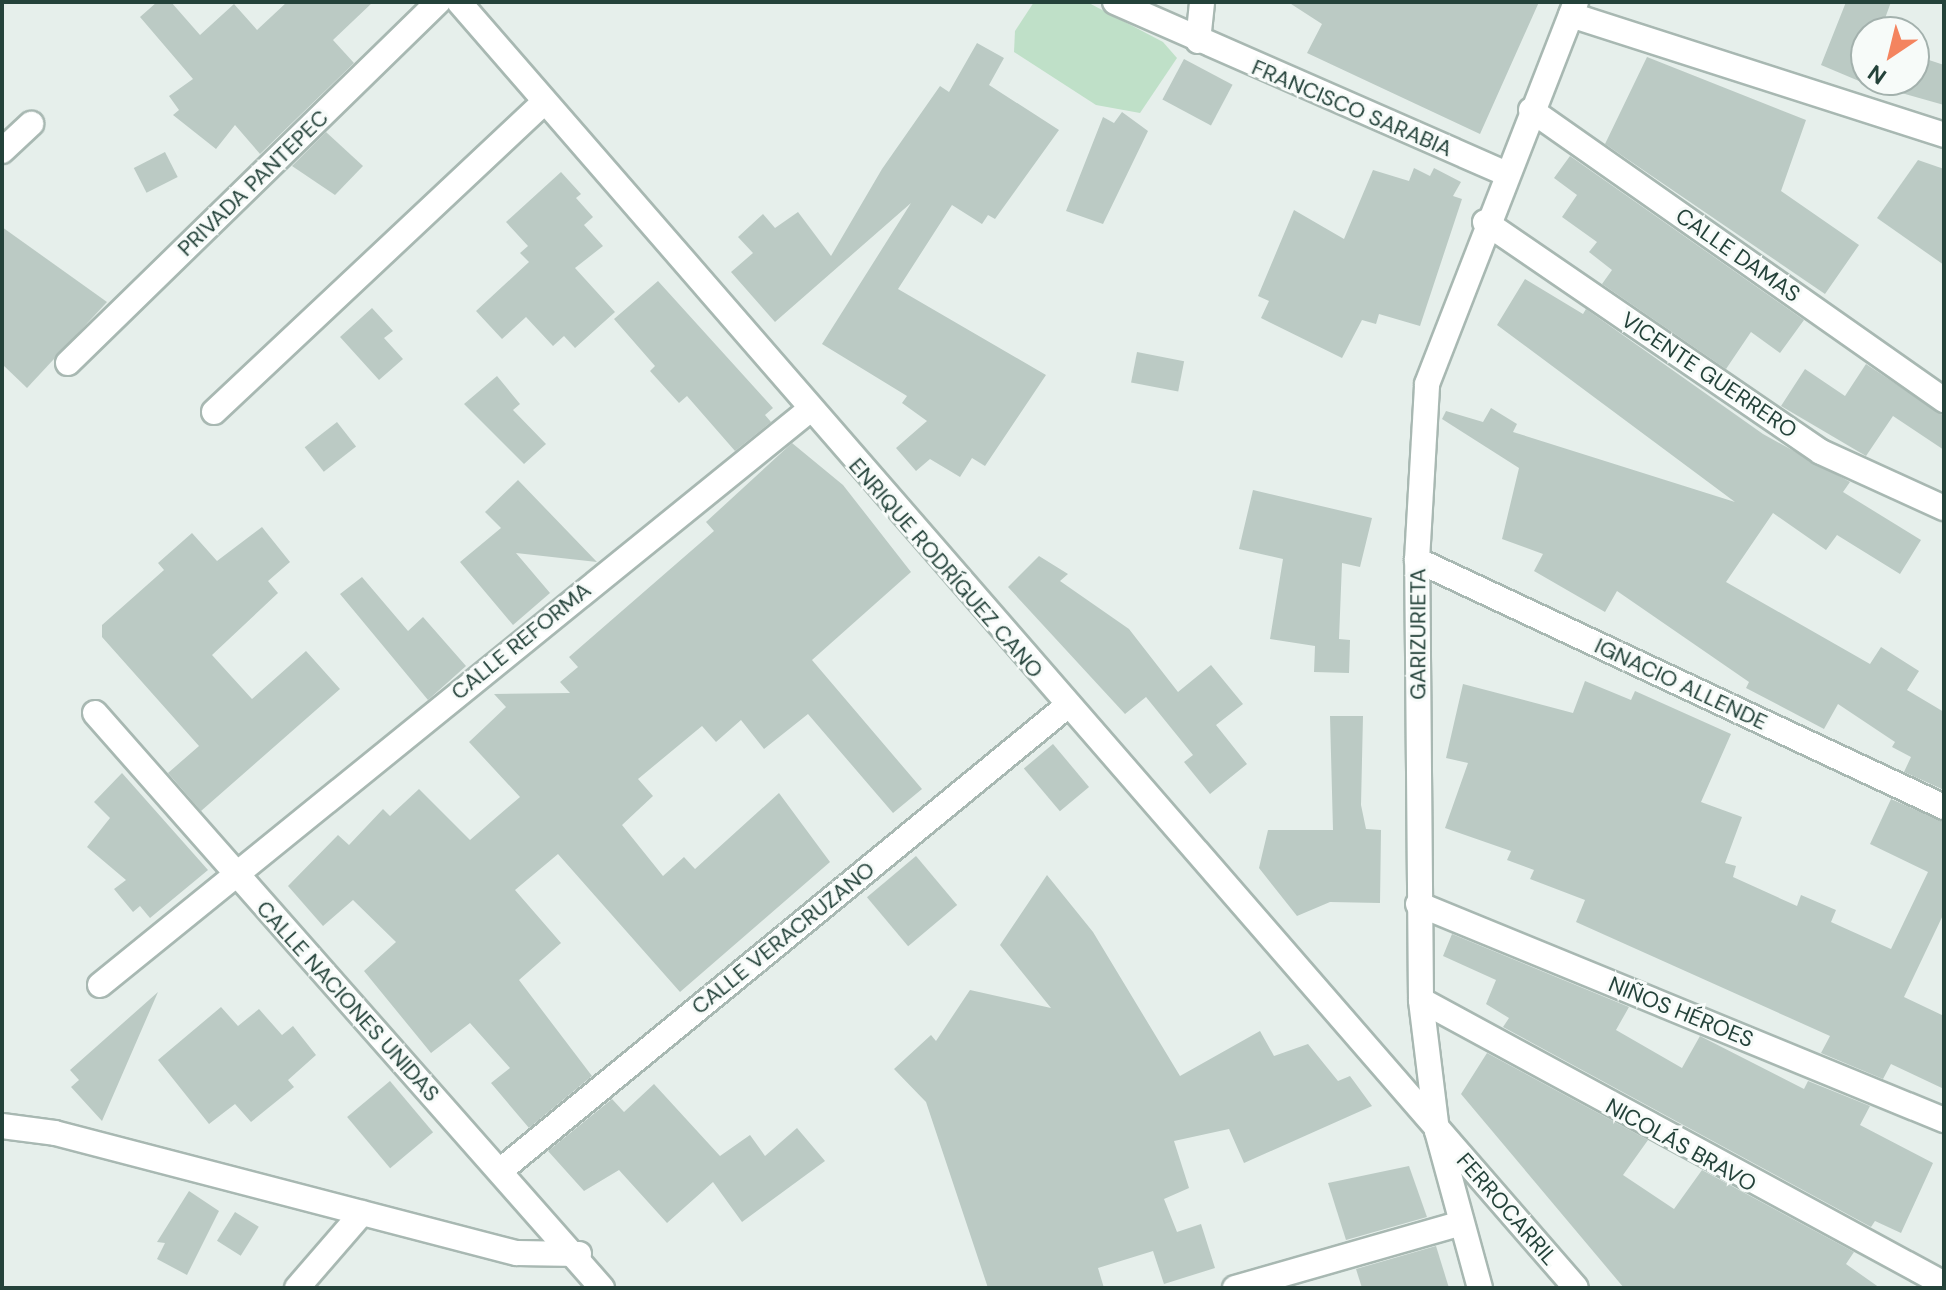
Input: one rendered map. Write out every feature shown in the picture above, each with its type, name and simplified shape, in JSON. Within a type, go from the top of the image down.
[{"type":"street","name":"PRIVADA PANTEPEC","points":[[68,363],[438,2]]},
{"type":"street","name":"ENRIQUE RODRÍGUEZ CANO","points":[[459,2],[808,411],[1437,1131]]},
{"type":"street","name":"FRANCISCO SARABIA","points":[[1115,2],[1506,174]]},
{"type":"street","points":[[1198,41],[1202,2]]},
{"type":"street","points":[[1574,9],[1944,135]]},
{"type":"street","name":"GARIZURIETA","points":[[1480,1288],[1437,1131],[1421,1000],[1417,560],[1427,384],[1485,222],[1574,9]]},
{"type":"street","points":[[214,412],[544,102]]},
{"type":"street","name":"CALLE DAMAS","points":[[1531,110],[1944,400]]},
{"type":"street","points":[[2,151],[31,124]]},
{"type":"street","name":"VICENTE GUERRERO","points":[[1485,222],[1821,452],[1944,508]]},
{"type":"street","name":"CALLE REFORMA","points":[[100,985],[233,872],[808,411]]},
{"type":"street","name":"IGNACIO ALLENDE","points":[[1417,560],[1944,807]]},
{"type":"street","name":"CALLE VERACRUZANO","points":[[500,1171],[1067,706]]},
{"type":"street","name":"CALLE NACIONES UNIDAS","points":[[95,713],[500,1171],[579,1254],[602,1288]]},
{"type":"street","name":"NIÑOS HÉROES","points":[[1418,904],[1944,1120]]},
{"type":"street","name":"NICOLÁS BRAVO","points":[[1421,1000],[1944,1284]]},
{"type":"street","points":[[2,1126],[55,1133],[517,1253],[579,1254]]},
{"type":"street","name":"FERROCARRIL","points":[[1437,1131],[1576,1288]]},
{"type":"street","points":[[297,1288],[362,1213]]},
{"type":"street","points":[[1235,1288],[1461,1223]]},
{"type":"green space","points":[[1034,2],[1087,2],[1163,42],[1177,58],[1140,113],[1096,105],[1014,52],[1015,31]]},
{"type":"building","points":[[157,2],[171,2],[200,35],[234,4],[257,30],[287,2],[373,2],[333,40],[354,63],[260,154],[235,125],[216,149],[173,115],[179,110],[169,96],[193,79],[140,17]]},
{"type":"building","points":[[1288,2],[1539,2],[1480,134],[1307,53],[1322,24]]},
{"type":"building","points":[[1846,2],[1891,2],[1886,16],[1850,16],[1850,77],[1821,65]]},
{"type":"building","points":[[977,43],[1004,58],[989,85],[1059,130],[995,219],[988,215],[982,224],[952,205],[898,289],[1046,375],[985,466],[972,458],[960,477],[930,459],[916,471],[896,448],[927,421],[902,403],[907,396],[822,344],[911,203],[775,322],[731,272],[753,253],[738,237],[763,214],[775,228],[798,212],[831,256],[882,169],[940,86],[949,92]]},
{"type":"building","points":[[1647,57],[1806,120],[1781,191],[1859,245],[1825,294],[1605,144]]},
{"type":"building","points":[[1184,59],[1233,85],[1211,125],[1162,100]]},
{"type":"building","points":[[1930,60],[1944,65],[1944,105],[1912,96],[1930,96]]},
{"type":"building","points":[[1122,112],[1148,131],[1103,224],[1066,211],[1103,117],[1114,123]]},
{"type":"building","points":[[326,132],[363,166],[335,195],[292,166]]},
{"type":"building","points":[[165,152],[178,177],[147,193],[134,168]]},
{"type":"building","points":[[1570,156],[1804,320],[1780,353],[1751,332],[1726,369],[1602,284],[1612,270],[1589,252],[1597,242],[1562,217],[1577,195],[1554,178]]},
{"type":"building","points":[[1918,160],[1944,169],[1944,265],[1877,218]]},
{"type":"building","points":[[1414,168],[1430,176],[1434,168],[1461,182],[1453,196],[1462,199],[1420,326],[1379,314],[1376,324],[1362,320],[1342,358],[1261,318],[1269,301],[1258,296],[1294,210],[1344,239],[1373,170],[1409,181]]},
{"type":"building","points":[[561,172],[581,194],[576,198],[593,217],[584,225],[603,246],[575,268],[615,312],[575,348],[564,336],[553,346],[526,317],[502,339],[476,311],[529,262],[520,253],[528,246],[506,222]]},
{"type":"building","points":[[2,227],[107,302],[27,388],[2,364]]},
{"type":"building","points":[[1525,279],[1583,314],[1586,309],[1763,434],[1850,482],[1843,492],[1921,540],[1900,574],[1837,535],[1826,550],[1773,513],[1726,582],[1870,664],[1881,647],[1919,671],[1907,690],[1944,712],[1944,790],[1904,772],[1911,757],[1892,747],[1895,742],[1838,704],[1824,729],[1746,688],[1749,682],[1617,591],[1605,612],[1534,571],[1543,554],[1502,539],[1519,468],[1442,419],[1446,411],[1483,422],[1491,408],[1517,424],[1513,432],[1735,502],[1497,325]]},
{"type":"building","points":[[658,281],[773,408],[765,415],[771,422],[735,451],[687,396],[679,403],[650,371],[655,366],[614,319]]},
{"type":"building","points":[[372,308],[393,331],[384,338],[403,359],[379,380],[340,337]]},
{"type":"building","points":[[1137,352],[1184,361],[1178,392],[1131,382]]},
{"type":"building","points":[[1866,364],[1944,416],[1944,450],[1893,416],[1866,456],[1781,406],[1805,369],[1845,396]]},
{"type":"building","points":[[497,376],[520,404],[513,410],[546,444],[524,464],[464,404]]},
{"type":"building","points":[[337,422],[356,446],[324,472],[305,447]]},
{"type":"building","points":[[792,443],[843,485],[911,572],[812,660],[922,789],[893,813],[808,714],[764,749],[741,720],[716,742],[702,726],[638,779],[653,796],[622,825],[663,876],[684,857],[695,869],[779,793],[830,862],[680,992],[558,854],[515,890],[561,943],[519,980],[592,1076],[529,1128],[491,1083],[510,1068],[470,1023],[431,1053],[364,971],[396,942],[353,900],[323,926],[288,886],[338,835],[349,845],[383,809],[390,816],[419,789],[470,840],[520,797],[469,742],[506,707],[494,694],[570,693],[560,682],[578,667],[569,657],[714,531],[706,522]]},
{"type":"building","points":[[518,480],[597,562],[516,553],[550,593],[513,625],[460,562],[501,528],[485,512]]},
{"type":"building","points":[[1253,490],[1372,518],[1360,567],[1342,563],[1339,639],[1350,640],[1349,673],[1314,672],[1315,646],[1270,639],[1283,559],[1239,549]]},
{"type":"building","points":[[262,527],[290,562],[268,581],[278,593],[212,655],[252,699],[306,651],[340,689],[201,811],[168,773],[199,746],[102,637],[102,625],[164,570],[158,563],[192,533],[217,561]]},
{"type":"building","points":[[1039,556],[1068,574],[1060,581],[1129,629],[1178,692],[1211,665],[1243,704],[1216,725],[1247,764],[1210,794],[1184,762],[1193,755],[1146,697],[1125,714],[1008,587]]},
{"type":"building","points":[[362,577],[408,631],[423,617],[466,666],[428,700],[340,594]]},
{"type":"building","points":[[1585,681],[1631,700],[1635,691],[1731,734],[1701,802],[1742,817],[1725,863],[1736,866],[1733,877],[1797,906],[1801,895],[1836,910],[1831,922],[1891,949],[1928,872],[1870,844],[1891,799],[1944,822],[1944,913],[1904,997],[1944,1016],[1944,1089],[1891,1064],[1883,1079],[1821,1053],[1830,1036],[1576,922],[1585,900],[1530,879],[1534,870],[1507,860],[1511,851],[1445,828],[1468,763],[1446,758],[1463,684],[1573,713]]},
{"type":"building","points":[[1330,716],[1363,716],[1361,805],[1366,829],[1381,830],[1380,903],[1330,902],[1297,916],[1259,868],[1268,830],[1333,830]]},
{"type":"building","points":[[1053,744],[1089,787],[1060,811],[1024,768]]},
{"type":"building","points":[[122,773],[208,870],[150,918],[140,906],[133,912],[114,889],[126,880],[87,847],[110,818],[94,802]]},
{"type":"building","points":[[916,856],[957,905],[908,946],[867,897]]},
{"type":"building","points":[[1047,875],[1093,932],[1180,1076],[1260,1031],[1274,1056],[1308,1044],[1338,1081],[1350,1076],[1372,1106],[1244,1163],[1229,1129],[1174,1141],[1189,1188],[1164,1199],[1177,1232],[1201,1224],[1215,1268],[1164,1284],[1153,1251],[1098,1268],[1104,1288],[988,1288],[926,1102],[894,1069],[931,1035],[936,1041],[970,990],[1051,1008],[1000,945]]},
{"type":"building","points":[[1452,934],[1629,1007],[1616,1030],[1682,1068],[1700,1036],[1804,1089],[1808,1081],[1870,1106],[1860,1125],[1933,1163],[1901,1233],[1875,1221],[1871,1227],[1503,1027],[1509,1018],[1486,1004],[1496,980],[1443,956]]},
{"type":"building","points":[[158,992],[102,1121],[71,1087],[79,1080],[70,1070]]},
{"type":"building","points":[[221,1007],[238,1026],[259,1009],[282,1035],[293,1026],[316,1055],[288,1080],[294,1087],[251,1122],[235,1104],[209,1124],[158,1060]]},
{"type":"building","points":[[1487,1053],[1648,1140],[1623,1175],[1674,1209],[1702,1170],[1854,1252],[1846,1264],[1880,1288],[1624,1288],[1461,1094]]},
{"type":"building","points":[[390,1081],[433,1132],[390,1168],[347,1117]]},
{"type":"building","points":[[654,1084],[720,1156],[750,1135],[765,1156],[797,1128],[825,1161],[742,1222],[713,1182],[667,1223],[619,1170],[584,1191],[548,1151],[612,1099],[624,1112]]},
{"type":"building","points":[[1409,1166],[1427,1217],[1346,1240],[1328,1183]]},
{"type":"building","points":[[189,1191],[219,1211],[187,1275],[157,1259],[165,1243],[157,1242]]},
{"type":"building","points":[[235,1212],[259,1227],[241,1256],[217,1241]]},
{"type":"building","points":[[1436,1246],[1449,1288],[1362,1288],[1356,1269]]}]
